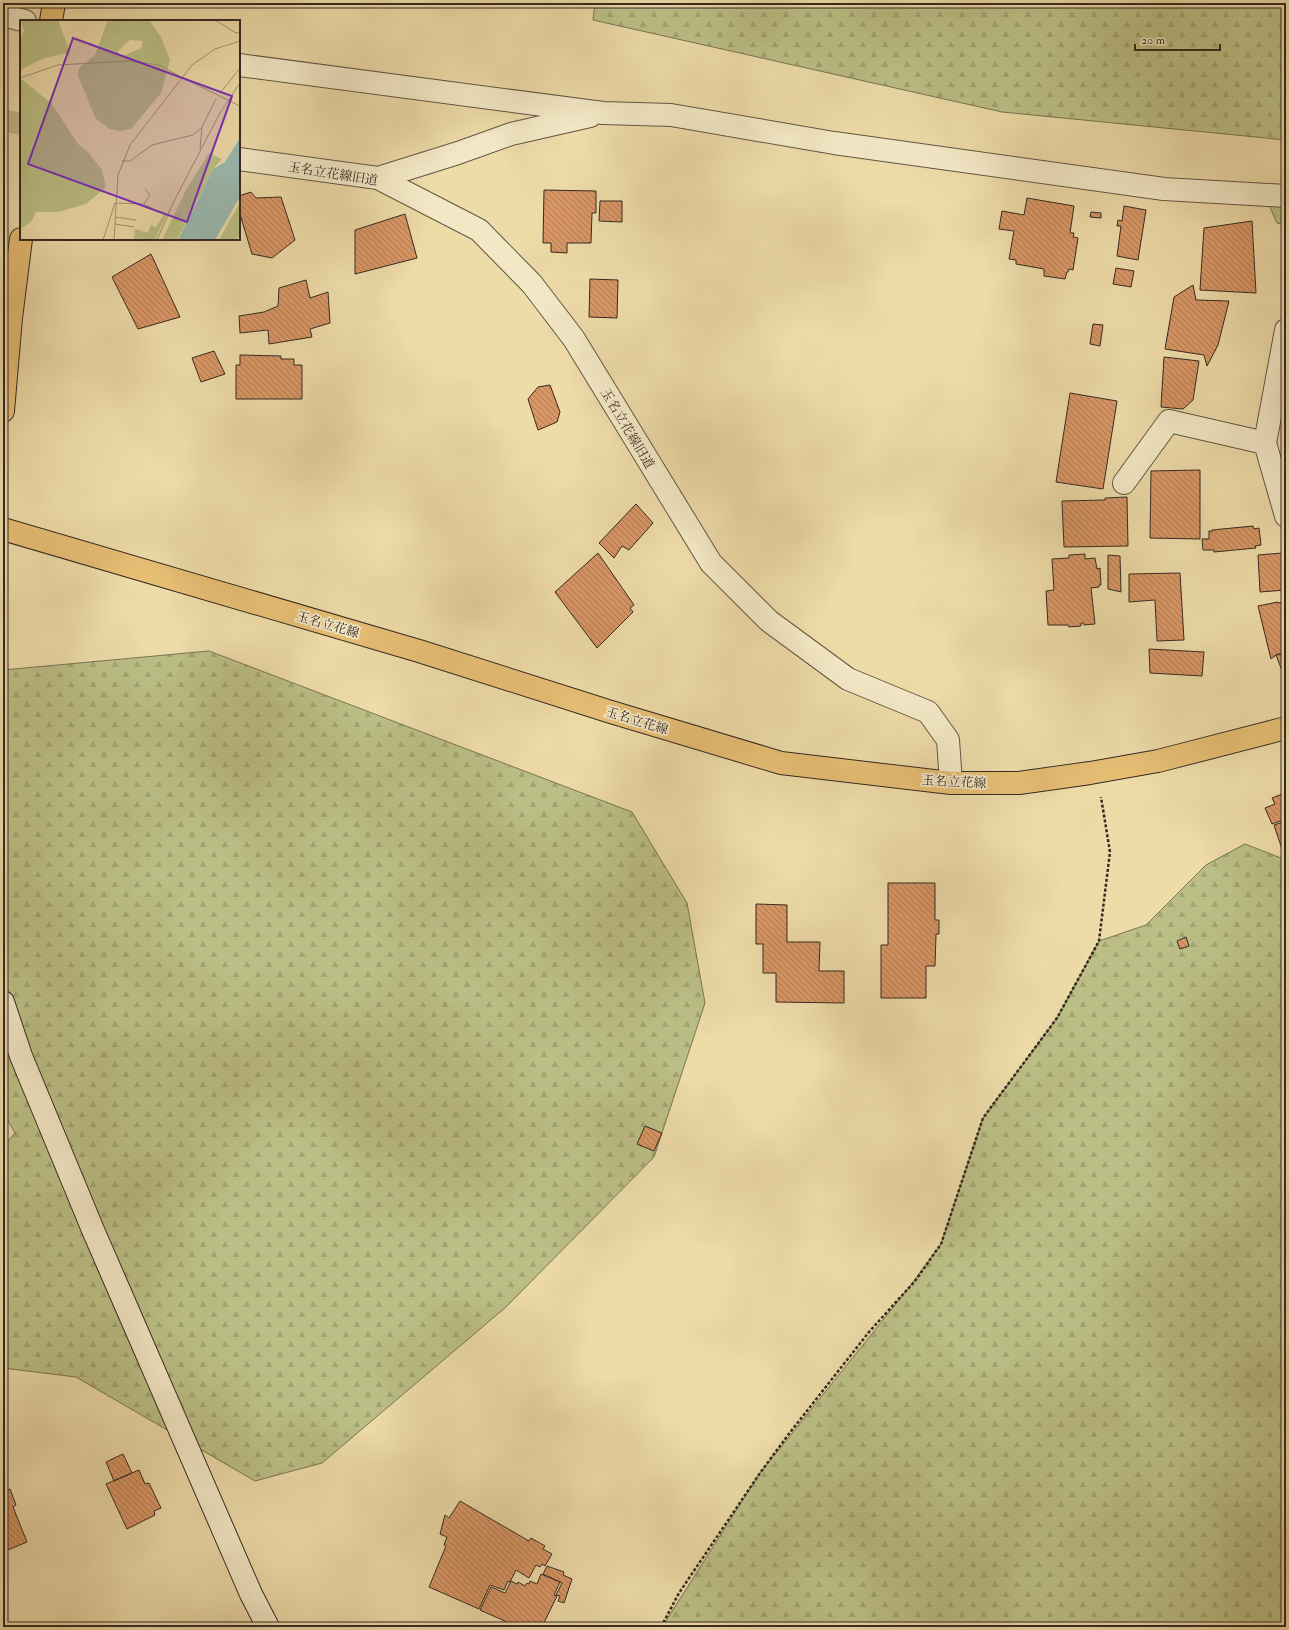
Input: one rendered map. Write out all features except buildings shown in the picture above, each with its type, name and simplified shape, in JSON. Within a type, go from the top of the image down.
[{"type":"main road","points":[[51,20],[54,3]]},
{"type":"main road","points":[[3,410],[11,318],[21,240]]},
{"type":"main road","name":"玉名立花線","points":[[3,529],[419,651],[611,712],[781,763],[951,783],[1019,783],[1090,773],[1158,761],[1286,728]]},
{"type":"street","points":[[3,15],[21,20]]},
{"type":"street","points":[[240,65],[603,113],[672,115],[834,143],[1164,189],[1286,196]]},
{"type":"street","points":[[378,178],[458,153],[510,134],[603,113]]},
{"type":"street","name":"玉名立花線旧道","points":[[240,159],[378,178],[479,230],[532,284],[574,339],[711,563],[769,621],[848,679],[928,712],[948,740],[951,783]]},
{"type":"street","points":[[1286,330],[1265,443],[1286,516]]},
{"type":"street","points":[[1124,483],[1169,421],[1265,443]]},
{"type":"street","points":[[3,1002],[20,1056],[93,1230],[251,1594],[268,1627]]},
{"type":"path","points":[[661,1627],[679,1593],[760,1473],[869,1332],[915,1281],[941,1244],[983,1118],[1057,1018],[1099,941],[1110,852],[1098,775],[1090,773]]},
{"type":"green space","points":[[595,3],[1286,3],[1286,140],[1002,112],[593,20]]},
{"type":"green space","points":[[1269,205],[1286,206],[1286,225],[1277,223]]},
{"type":"green space","points":[[209,651],[632,812],[687,903],[705,1003],[654,1157],[506,1307],[322,1463],[255,1481],[76,1377],[3,1368],[3,1147],[15,1133],[3,1112],[3,670]]},
{"type":"green space","points":[[1245,844],[1286,860],[1286,1627],[662,1627],[760,1473],[907,1290],[941,1244],[983,1118],[1057,1018],[1099,941],[1146,925],[1206,865]]},
{"type":"tunnel","points":[[3,120],[20,124]]}]
